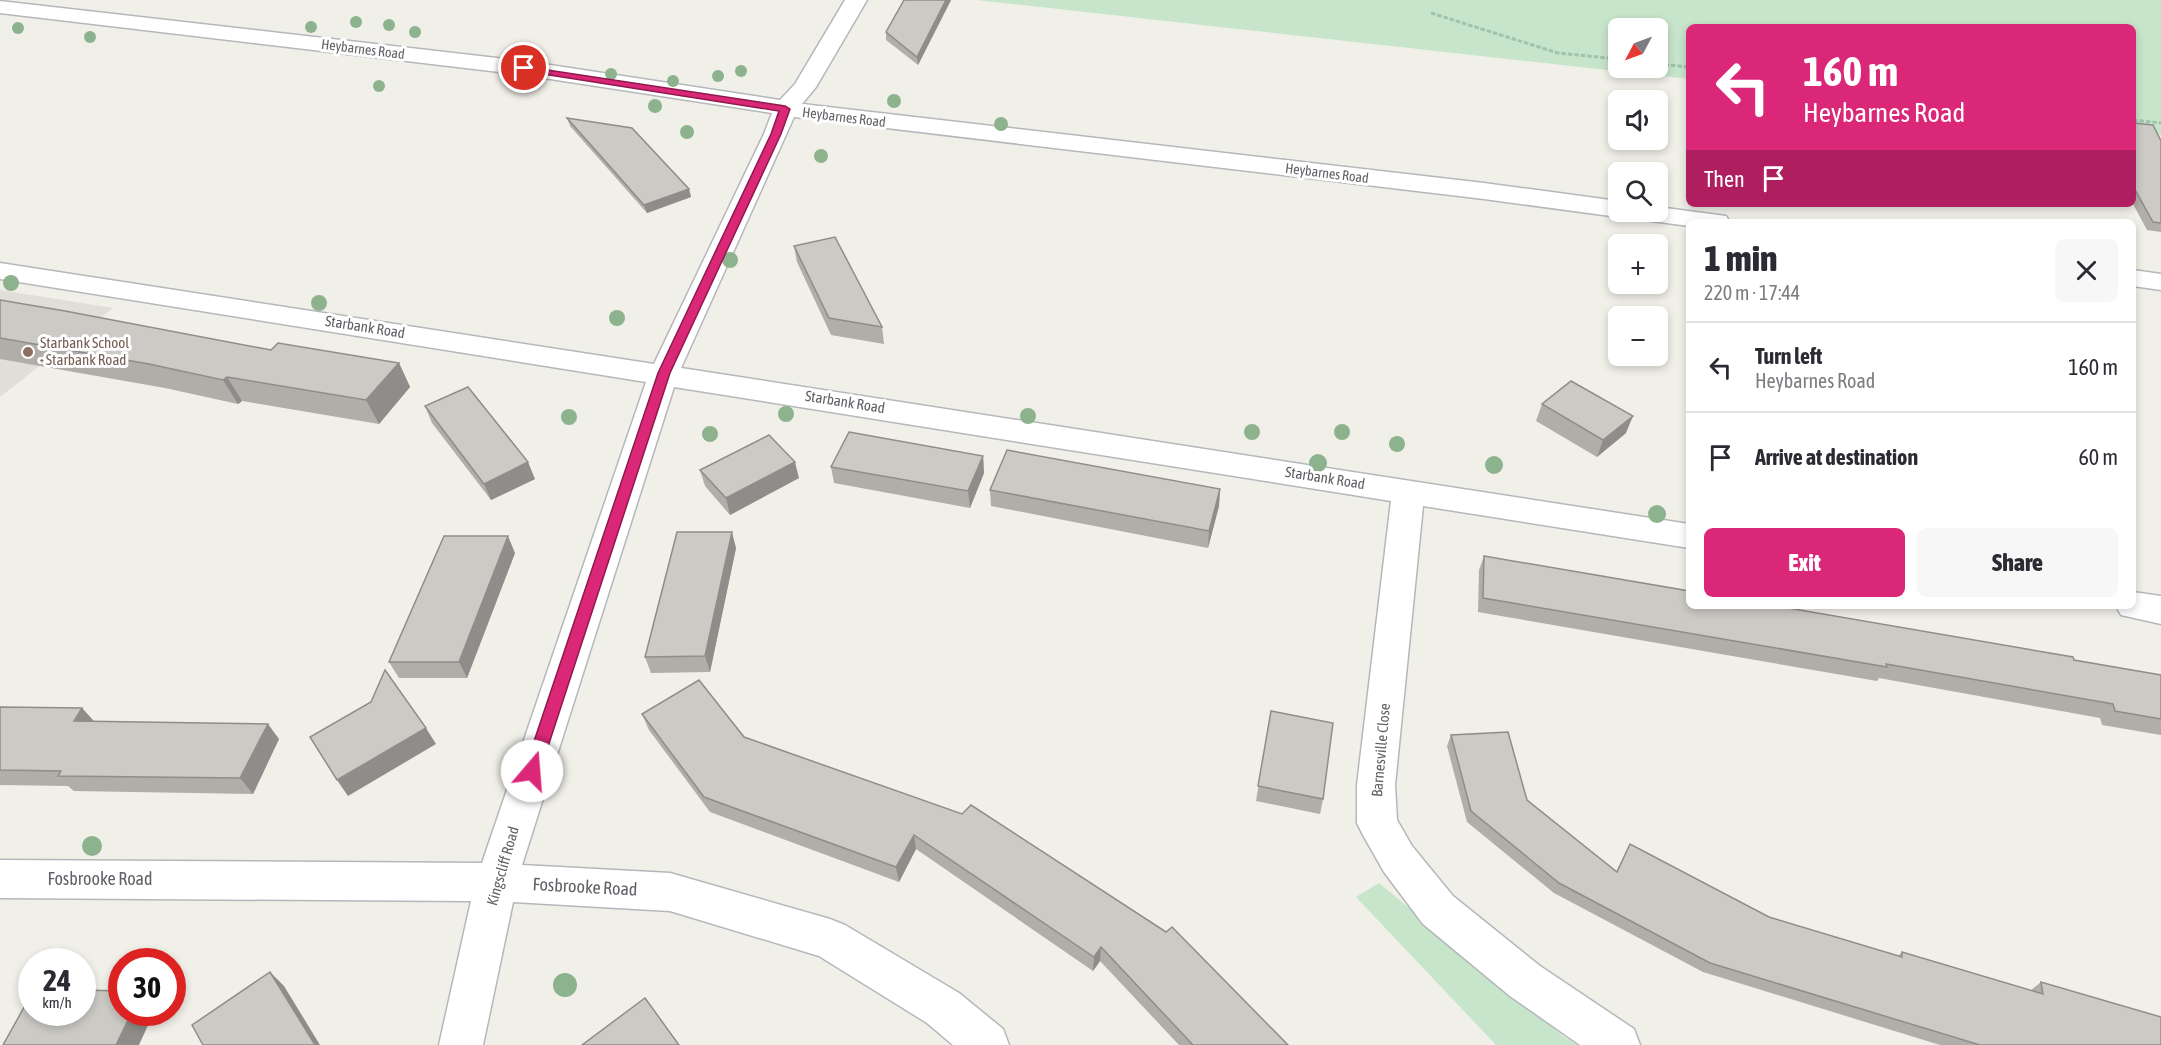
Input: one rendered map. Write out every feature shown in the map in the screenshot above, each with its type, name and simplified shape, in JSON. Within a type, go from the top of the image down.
[{"type":"street","name":"Kingscliff Road","points":[[461,1045],[496,882],[664,373],[776,134],[785,109],[804,87],[856,0]]},
{"type":"street","name":"Heybarnes Road","points":[[0,7],[524,68],[785,109],[1608,208]]},
{"type":"street","points":[[1668,216],[1693,219]]},
{"type":"street","name":"Starbank Road","points":[[0,271],[664,373],[1686,536]]},
{"type":"street","points":[[2136,278],[2161,282]]},
{"type":"street","name":"Barnesville Close","points":[[1408,492],[1376,785],[1377,823],[1398,859],[1438,910],[1525,981],[1618,1045]]},
{"type":"street","points":[[2136,606],[2161,610]]},
{"type":"street","name":"Fosbrooke Road","points":[[0,879],[496,882],[670,892],[830,939],[943,1008],[987,1045]]},
{"type":"path","points":[[1431,13],[1558,52],[1608,58]]},
{"type":"path","points":[[1668,65],[1686,67]]},
{"type":"path","points":[[2136,120],[2161,123]]},
{"type":"shaded area","name":"Starbank School - Starbank Road","points":[[0,290],[113,308],[0,397]]},
{"type":"green space","points":[[977,0],[2161,0],[2161,135],[2136,132],[2136,24],[1686,24],[1686,79],[1668,77],[1668,18],[1608,18],[1608,70]]},
{"type":"green space","points":[[1379,883],[1564,1037],[1577,1045],[1496,1045],[1356,897]]},
{"type":"building","points":[[904,0],[946,0],[917,57],[886,32]]},
{"type":"building","points":[[567,118],[632,128],[689,189],[644,205]]},
{"type":"building","points":[[2136,123],[2153,125],[2161,141],[2161,223],[2153,222],[2136,191]]},
{"type":"building","points":[[835,237],[882,327],[829,318],[794,246]]},
{"type":"building","points":[[0,300],[271,350],[278,343],[399,363],[366,400],[227,377],[223,380],[149,364],[0,338]]},
{"type":"building","points":[[1571,381],[1633,416],[1603,440],[1542,404]]},
{"type":"building","points":[[468,387],[528,462],[484,484],[425,406]]},
{"type":"building","points":[[849,432],[983,456],[968,491],[831,467]]},
{"type":"building","points":[[769,435],[795,462],[726,498],[700,470]]},
{"type":"building","points":[[1007,450],[1220,489],[1209,531],[990,490]]},
{"type":"building","points":[[677,532],[732,532],[705,656],[645,657]]},
{"type":"building","points":[[444,536],[508,536],[459,662],[389,662]]},
{"type":"building","points":[[1484,556],[1686,590],[1686,609],[1794,609],[2073,657],[2074,660],[2161,675],[2161,719],[2115,711],[2113,704],[1483,598]]},
{"type":"building","points":[[385,670],[426,728],[337,780],[310,737],[371,702]]},
{"type":"building","points":[[699,680],[744,737],[962,814],[971,805],[1166,932],[1172,927],[1288,1045],[1193,1045],[1101,947],[1094,957],[914,835],[896,867],[704,797],[642,714]]},
{"type":"building","points":[[0,707],[82,708],[74,721],[268,724],[240,778],[58,776],[61,771],[0,770]]},
{"type":"building","points":[[1271,711],[1333,723],[1323,799],[1258,786]]},
{"type":"building","points":[[1508,732],[1527,800],[1617,872],[1630,844],[1769,917],[1902,957],[1902,952],[2043,994],[2041,982],[2161,1017],[2161,1045],[1980,1045],[1710,963],[1559,883],[1471,811],[1451,735]]},
{"type":"building","points":[[270,972],[315,1045],[203,1045],[192,1025]]},
{"type":"building","points":[[96,990],[108,991],[108,1026],[125,1026],[116,1045],[3,1045],[18,1018],[18,1026],[96,1026]]},
{"type":"building","points":[[645,998],[679,1045],[582,1045]]},
{"type":"place","name":"Starbank School - Starbank Road","points":[[28,352]]},
{"type":"route","points":[[524,68],[785,109],[776,134],[664,373],[532,771]]}]
